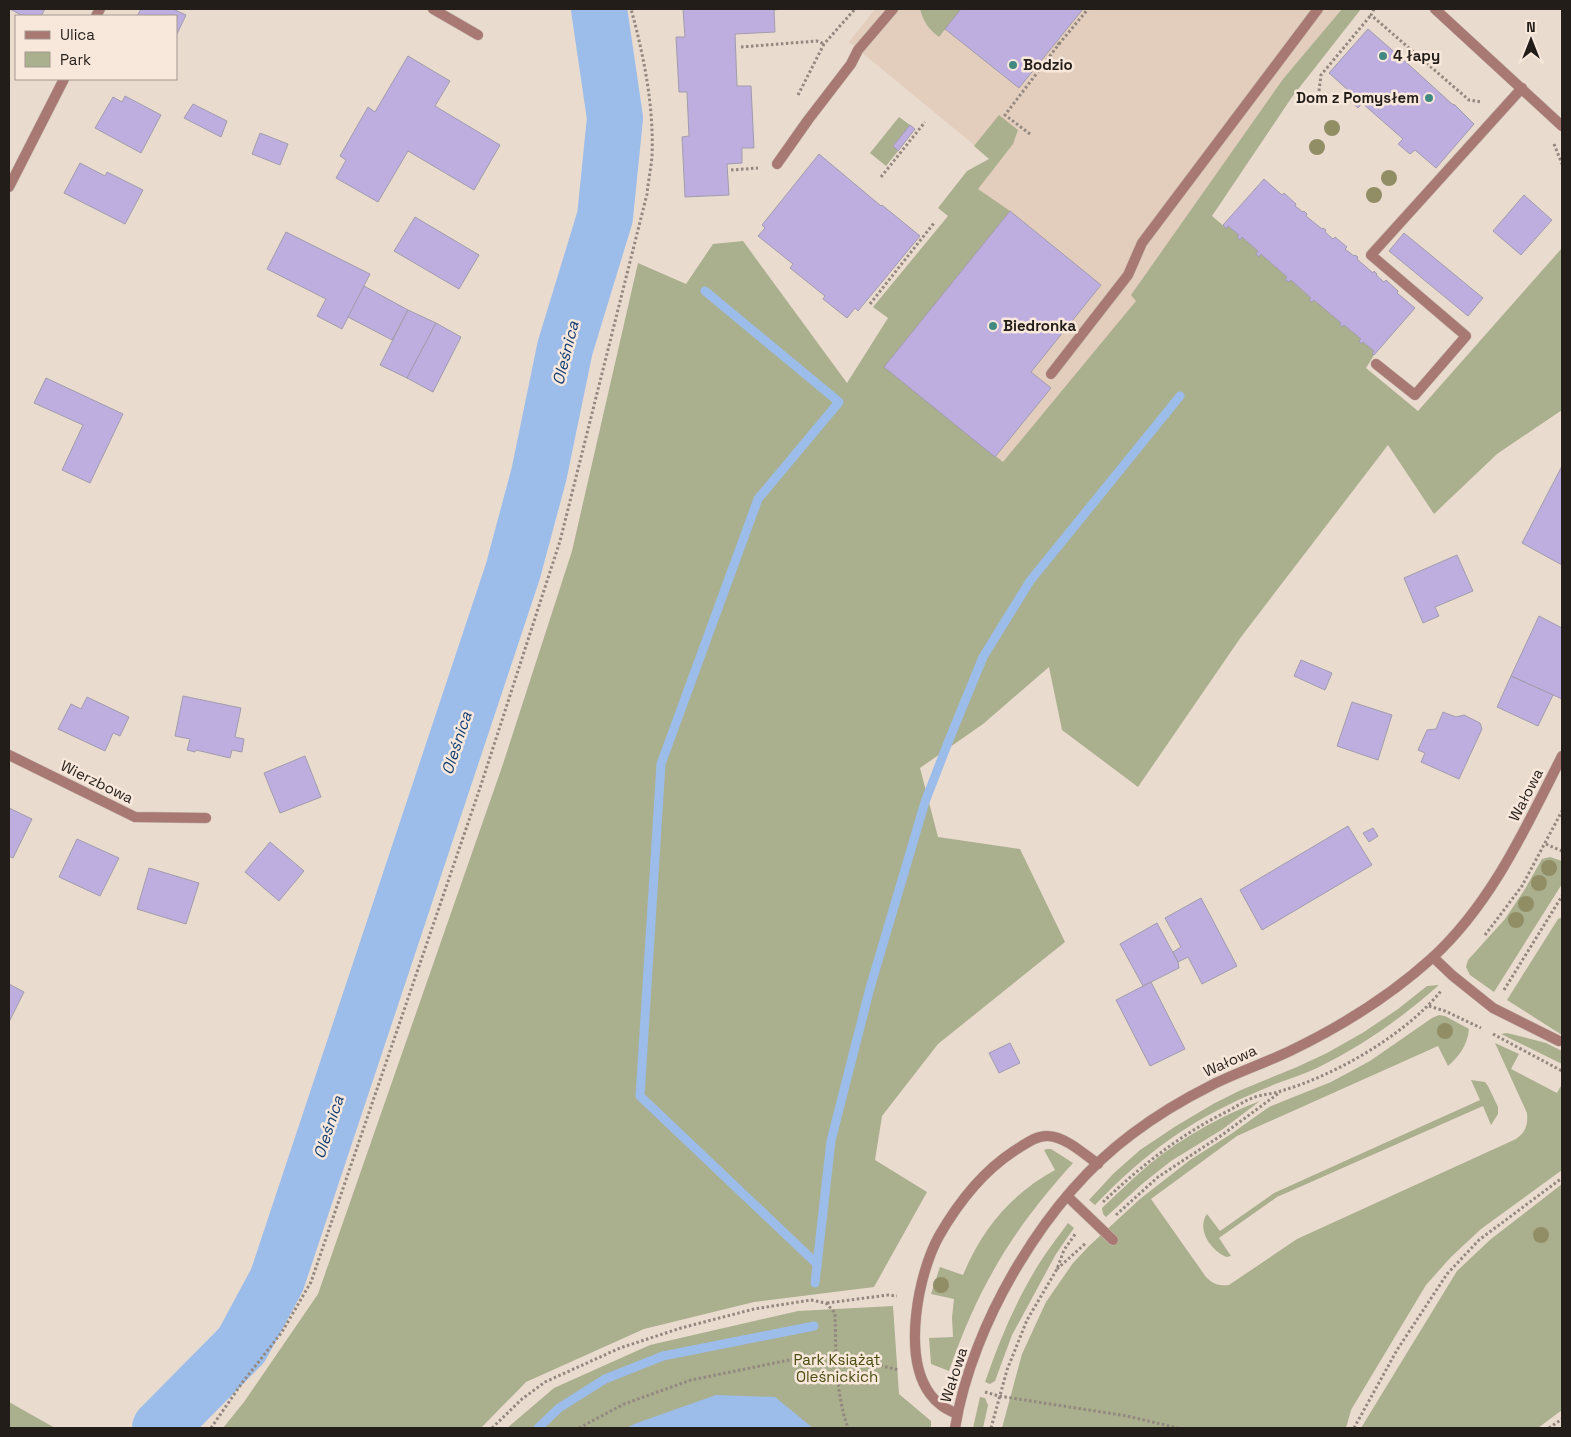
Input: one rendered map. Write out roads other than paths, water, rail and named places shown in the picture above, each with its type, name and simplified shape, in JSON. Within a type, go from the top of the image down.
[{"type":"street","points":[[433,9],[478,35]]},
{"type":"street","points":[[777,164],[851,64],[858,50],[893,9]]},
{"type":"street","points":[[1051,374],[1128,275],[1142,243],[1318,9]]},
{"type":"street","points":[[1435,9],[1562,126]]},
{"type":"street","points":[[9,188],[63,80]]},
{"type":"street","points":[[1376,364],[1415,395],[1466,336],[1370,255],[1522,88]]},
{"type":"street","name":"Wierzbowa","points":[[9,755],[135,817],[206,818]]},
{"type":"street","name":"Wałowa","points":[[955,1428],[964,1385],[997,1302],[1028,1250],[1067,1196],[1130,1135],[1164,1111],[1212,1085],[1291,1050],[1336,1027],[1374,1004],[1433,957],[1460,930],[1499,877],[1562,756]]},
{"type":"street","points":[[1433,957],[1452,976],[1493,1008],[1559,1042]]},
{"type":"street","points":[[957,1414],[942,1407],[929,1393],[916,1355],[915,1332],[918,1299],[938,1238],[955,1211],[976,1184],[1002,1159],[1030,1141],[1048,1136],[1065,1141],[1098,1164]]},
{"type":"street","points":[[1067,1196],[1113,1240]]},
{"type":"water","points":[[716,1395],[775,1397],[813,1428],[627,1428]]},
{"type":"waterway","name":"Oleśnica","points":[[160,1428],[242,1345],[277,1280],[513,571],[539,474],[565,348],[605,217],[615,118],[599,9]]},
{"type":"waterway","points":[[705,291],[839,402],[758,499],[661,764],[640,1096],[817,1264]]},
{"type":"waterway","points":[[815,1283],[831,1141],[870,988],[925,802],[983,657],[1030,581],[1180,396]]},
{"type":"waterway","points":[[538,1428],[559,1408],[605,1379],[663,1356],[814,1326]]},
{"type":"place","name":"4 łapy","points":[[1383,56]]},
{"type":"place","name":"Bodzio","points":[[1013,65]]},
{"type":"place","name":"Dom z Pomysłem","points":[[1429,98]]},
{"type":"place","name":"Biedronka","points":[[993,326]]},
{"type":"park label","name":"Park Książąt Oleśnickich","points":[[837,1368]]}]
